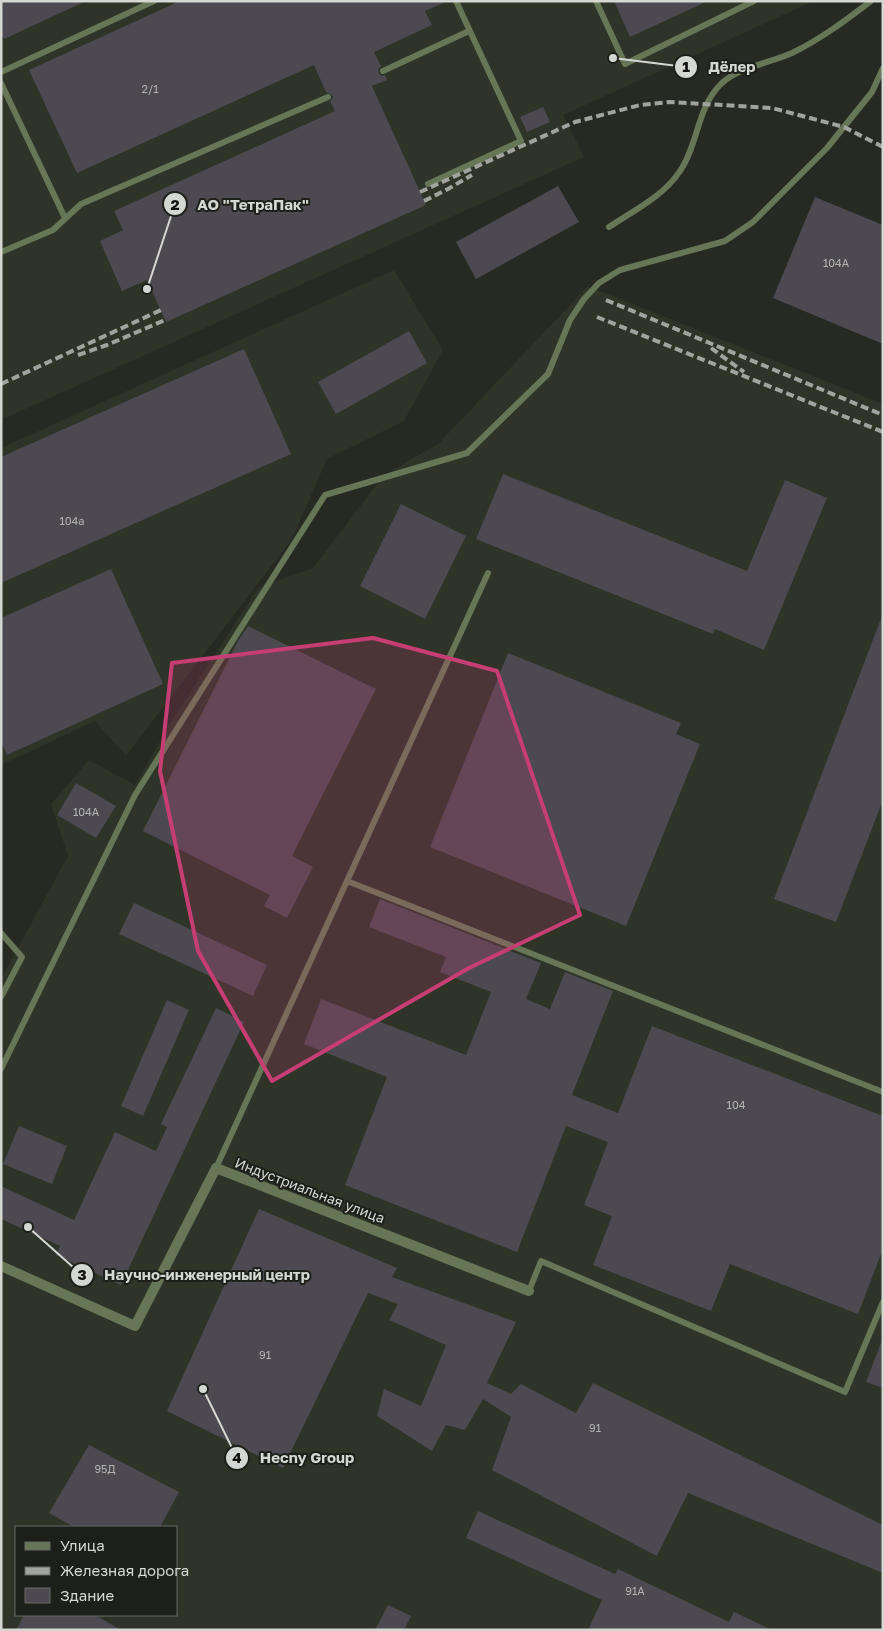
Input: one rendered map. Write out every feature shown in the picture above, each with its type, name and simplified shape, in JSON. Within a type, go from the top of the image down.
[{"type":"street","name":"Индустриальная улица","points":[[1,1266],[135,1326],[216,1168],[529,1291]]},
{"type":"lane","points":[[1,72],[154,1]]},
{"type":"lane","points":[[428,184],[521,141],[456,1]]},
{"type":"lane","points":[[596,1],[624,64],[754,1]]},
{"type":"lane","points":[[609,227],[664,189],[681,171],[694,141],[706,105],[718,87],[727,79],[792,53],[835,28],[871,1]]},
{"type":"lane","points":[[383,71],[469,31]]},
{"type":"lane","points":[[1,1070],[136,795],[325,495],[467,453],[548,374],[570,320],[584,299],[599,282],[620,270],[726,242],[753,222],[827,148],[872,92],[883,68]]},
{"type":"lane","points":[[1,83],[65,218]]},
{"type":"lane","points":[[1,252],[53,230],[81,204],[328,97]]},
{"type":"lane","points":[[216,1168],[488,573]]},
{"type":"lane","points":[[347,881],[883,1092]]},
{"type":"lane","points":[[1,933],[22,957],[1,997]]},
{"type":"lane","points":[[529,1291],[541,1261],[845,1392],[883,1302]]},
{"type":"highlighted area","points":[[373,638],[497,671],[580,915],[469,968],[272,1081],[198,951],[160,771],[172,663]]},
{"type":"shaded area","points":[[1,1],[814,1],[563,115],[584,157],[1,420]]},
{"type":"shaded area","points":[[394,270],[443,350],[404,421],[327,459],[292,539],[126,756],[95,721],[1,765],[1,448]]},
{"type":"shaded area","points":[[588,286],[883,404],[883,1630],[1,1630],[1,979],[68,856],[51,804],[89,760],[135,785],[174,717],[259,587],[313,568],[383,476],[439,443]]},
{"type":"building","points":[[1,1],[86,1],[4,39],[1,34]]},
{"type":"building","points":[[180,1],[448,1],[425,11],[432,25],[374,52],[381,66],[378,70],[379,74],[385,75],[387,80],[372,86],[426,205],[166,322],[147,280],[122,291],[100,241],[123,230],[114,211],[335,111],[330,101],[333,98],[332,95],[326,92],[314,65],[77,173],[29,70]]},
{"type":"building","points":[[614,1],[708,1],[630,37]]},
{"type":"building","points":[[543,107],[550,122],[527,132],[520,117]]},
{"type":"building","points":[[558,186],[579,222],[476,279],[456,242]]},
{"type":"building","points":[[815,197],[883,225],[883,344],[773,298]]},
{"type":"building","points":[[409,331],[427,363],[336,414],[318,382]]},
{"type":"building","points":[[244,349],[291,454],[1,583],[1,457]]},
{"type":"building","points":[[503,474],[747,571],[785,480],[827,498],[764,650],[715,629],[713,634],[476,539]]},
{"type":"building","points":[[401,504],[466,536],[425,619],[360,586]]},
{"type":"building","points":[[111,569],[163,684],[7,755],[1,741],[1,618]]},
{"type":"building","points":[[882,616],[883,800],[836,922],[774,899]]},
{"type":"building","points":[[248,626],[376,689],[292,856],[313,867],[287,918],[264,906],[270,895],[143,831],[238,641]]},
{"type":"building","points":[[508,653],[681,723],[676,734],[700,744],[626,926],[430,847]]},
{"type":"building","points":[[76,783],[116,806],[96,838],[57,815]]},
{"type":"building","points":[[380,899],[541,963],[526,999],[550,1009],[565,972],[613,991],[572,1095],[618,1113],[652,1026],[883,1116],[883,1249],[858,1314],[730,1264],[711,1311],[593,1265],[612,1216],[584,1205],[608,1142],[566,1126],[517,1252],[345,1185],[387,1077],[304,1044],[321,999],[466,1055],[491,992],[440,972],[446,957],[369,927]]},
{"type":"building","points":[[134,903],[267,965],[253,996],[119,934]]},
{"type":"building","points":[[167,1000],[189,1010],[143,1116],[121,1106]]},
{"type":"building","points":[[216,1008],[244,1022],[121,1285],[56,1255],[60,1246],[1,1219],[1,1186],[74,1220],[115,1132],[156,1151],[167,1127],[161,1124]]},
{"type":"building","points":[[19,1126],[67,1146],[52,1184],[3,1164]]},
{"type":"building","points":[[259,1209],[397,1268],[392,1277],[516,1322],[487,1383],[511,1394],[521,1384],[576,1413],[593,1383],[883,1525],[883,1573],[688,1493],[657,1556],[492,1470],[511,1417],[483,1399],[465,1430],[446,1425],[432,1451],[377,1416],[384,1389],[421,1406],[446,1345],[389,1320],[398,1304],[368,1293],[283,1468],[167,1411]]},
{"type":"building","points":[[883,1340],[883,1388],[866,1382]]},
{"type":"building","points":[[89,1445],[179,1492],[161,1526],[72,1526],[49,1513]]},
{"type":"building","points":[[478,1511],[615,1574],[618,1569],[729,1622],[734,1612],[772,1630],[588,1630],[602,1600],[466,1538]]},
{"type":"building","points":[[388,1605],[411,1616],[404,1630],[375,1630]]},
{"type":"building","points":[[23,1616],[97,1616],[121,1630],[16,1630]]},
{"type":"railway","points":[[420,192],[575,122],[640,105],[670,102],[772,108],[844,127],[883,147]]},
{"type":"railway","points":[[424,201],[472,175]]},
{"type":"railway","points":[[606,300],[883,415]]},
{"type":"railway","points":[[1,384],[161,310]]},
{"type":"railway","points":[[597,317],[883,432]]},
{"type":"railway","points":[[78,355],[107,345],[165,320]]},
{"type":"railway","points":[[711,348],[744,372]]},
{"type":"place","name":"Дёлер","points":[[613,58]]},
{"type":"place","name":"АО \"ТетраПак\"","points":[[147,289]]},
{"type":"place","name":"Научно-инженерный центр","points":[[28,1227]]},
{"type":"place","name":"Hecny Group","points":[[203,1389]]}]
